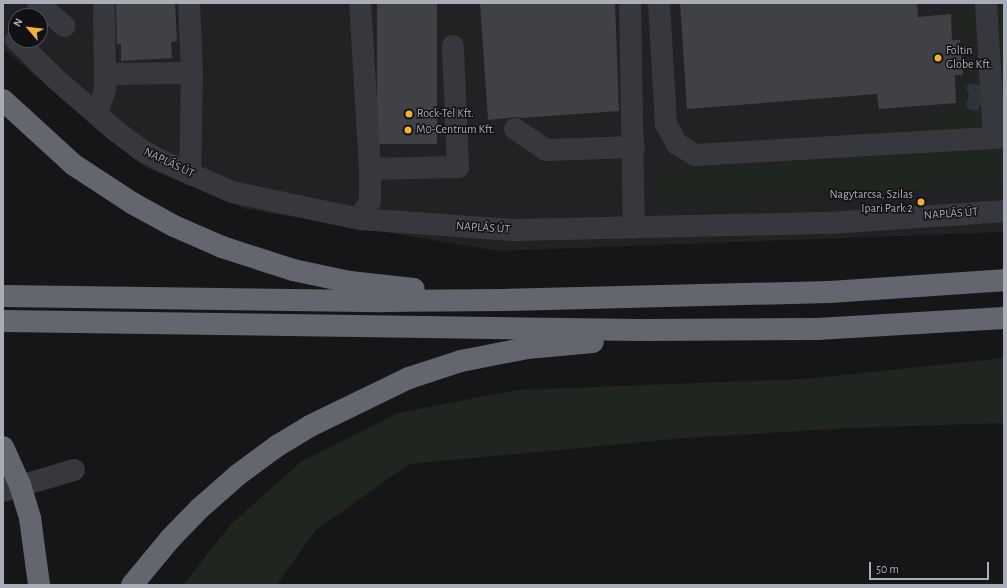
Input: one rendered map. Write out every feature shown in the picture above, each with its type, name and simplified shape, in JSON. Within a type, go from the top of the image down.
[{"type":"highway","points":[[3,100],[52,147],[97,182],[174,226],[222,247],[300,272],[350,282],[410,288],[468,299]]},
{"type":"highway","points":[[3,296],[382,301],[468,299],[503,300],[830,292],[1004,280]]},
{"type":"highway","points":[[3,322],[641,330],[817,329],[1004,318]]},
{"type":"highway","points":[[132,585],[170,539],[200,509],[239,474],[277,446],[310,426],[350,405],[410,378],[461,361],[527,348],[597,342],[641,330]]},
{"type":"highway","points":[[3,446],[11,488],[30,518],[39,585]]},
{"type":"street","points":[[38,3],[64,26]]},
{"type":"street","points":[[97,113],[105,90],[104,3]]},
{"type":"street","points":[[189,3],[192,73],[190,174]]},
{"type":"street","points":[[360,3],[370,169],[370,201],[360,219]]},
{"type":"street","points":[[630,3],[634,147],[634,228]]},
{"type":"street","points":[[659,3],[666,124],[678,144],[695,155],[999,137],[986,3]]},
{"type":"street","points":[[370,169],[458,167],[453,46]]},
{"type":"street","name":"NAPLÁS ÚT","points":[[24,48],[58,81],[97,113],[116,131],[141,150],[190,174],[232,192],[360,219],[514,230],[830,223],[1004,211]]},
{"type":"street","points":[[106,74],[192,73]]},
{"type":"street","points":[[515,129],[546,150],[634,147]]},
{"type":"street","points":[[11,488],[74,470]]},
{"type":"shaded area","points":[[3,3],[1004,3],[1004,232],[498,251],[245,209],[144,167],[3,49]]},
{"type":"shaded area","points":[[995,3],[1004,3],[1004,109],[1002,104]]},
{"type":"shaded area","points":[[976,6],[985,115],[978,128],[935,135],[933,111],[964,108],[962,82],[975,81],[971,32],[959,32],[958,8]]},
{"type":"shaded area","points":[[969,84],[980,85],[981,88],[982,102],[977,111],[968,109],[966,105],[969,94],[966,88]]},
{"type":"shaded area","points":[[1004,146],[1004,184],[659,204],[658,172]]},
{"type":"shaded area","points":[[1004,358],[1004,423],[850,428],[684,438],[409,464],[316,530],[276,585],[183,585],[231,524],[302,461],[398,413],[516,390],[805,379]]},
{"type":"building","points":[[116,3],[175,3],[177,41],[171,42],[172,58],[121,61],[121,44],[117,44]]},
{"type":"building","points":[[377,3],[437,3],[437,144],[377,144]]},
{"type":"building","points":[[480,3],[615,3],[619,111],[488,120]]},
{"type":"building","points":[[680,3],[917,3],[918,17],[951,14],[952,40],[960,40],[963,75],[955,75],[956,103],[879,109],[877,94],[687,109]]},
{"type":"place","name":"Foltin Globe Kft.","points":[[938,58]]},
{"type":"place","name":"Rock-Tel Kft.","points":[[409,114]]},
{"type":"place","name":"M0-Centrum Kft.","points":[[408,130]]},
{"type":"place","name":"Nagytarcsa, Szilas Ipari Park 2","points":[[921,202]]}]
